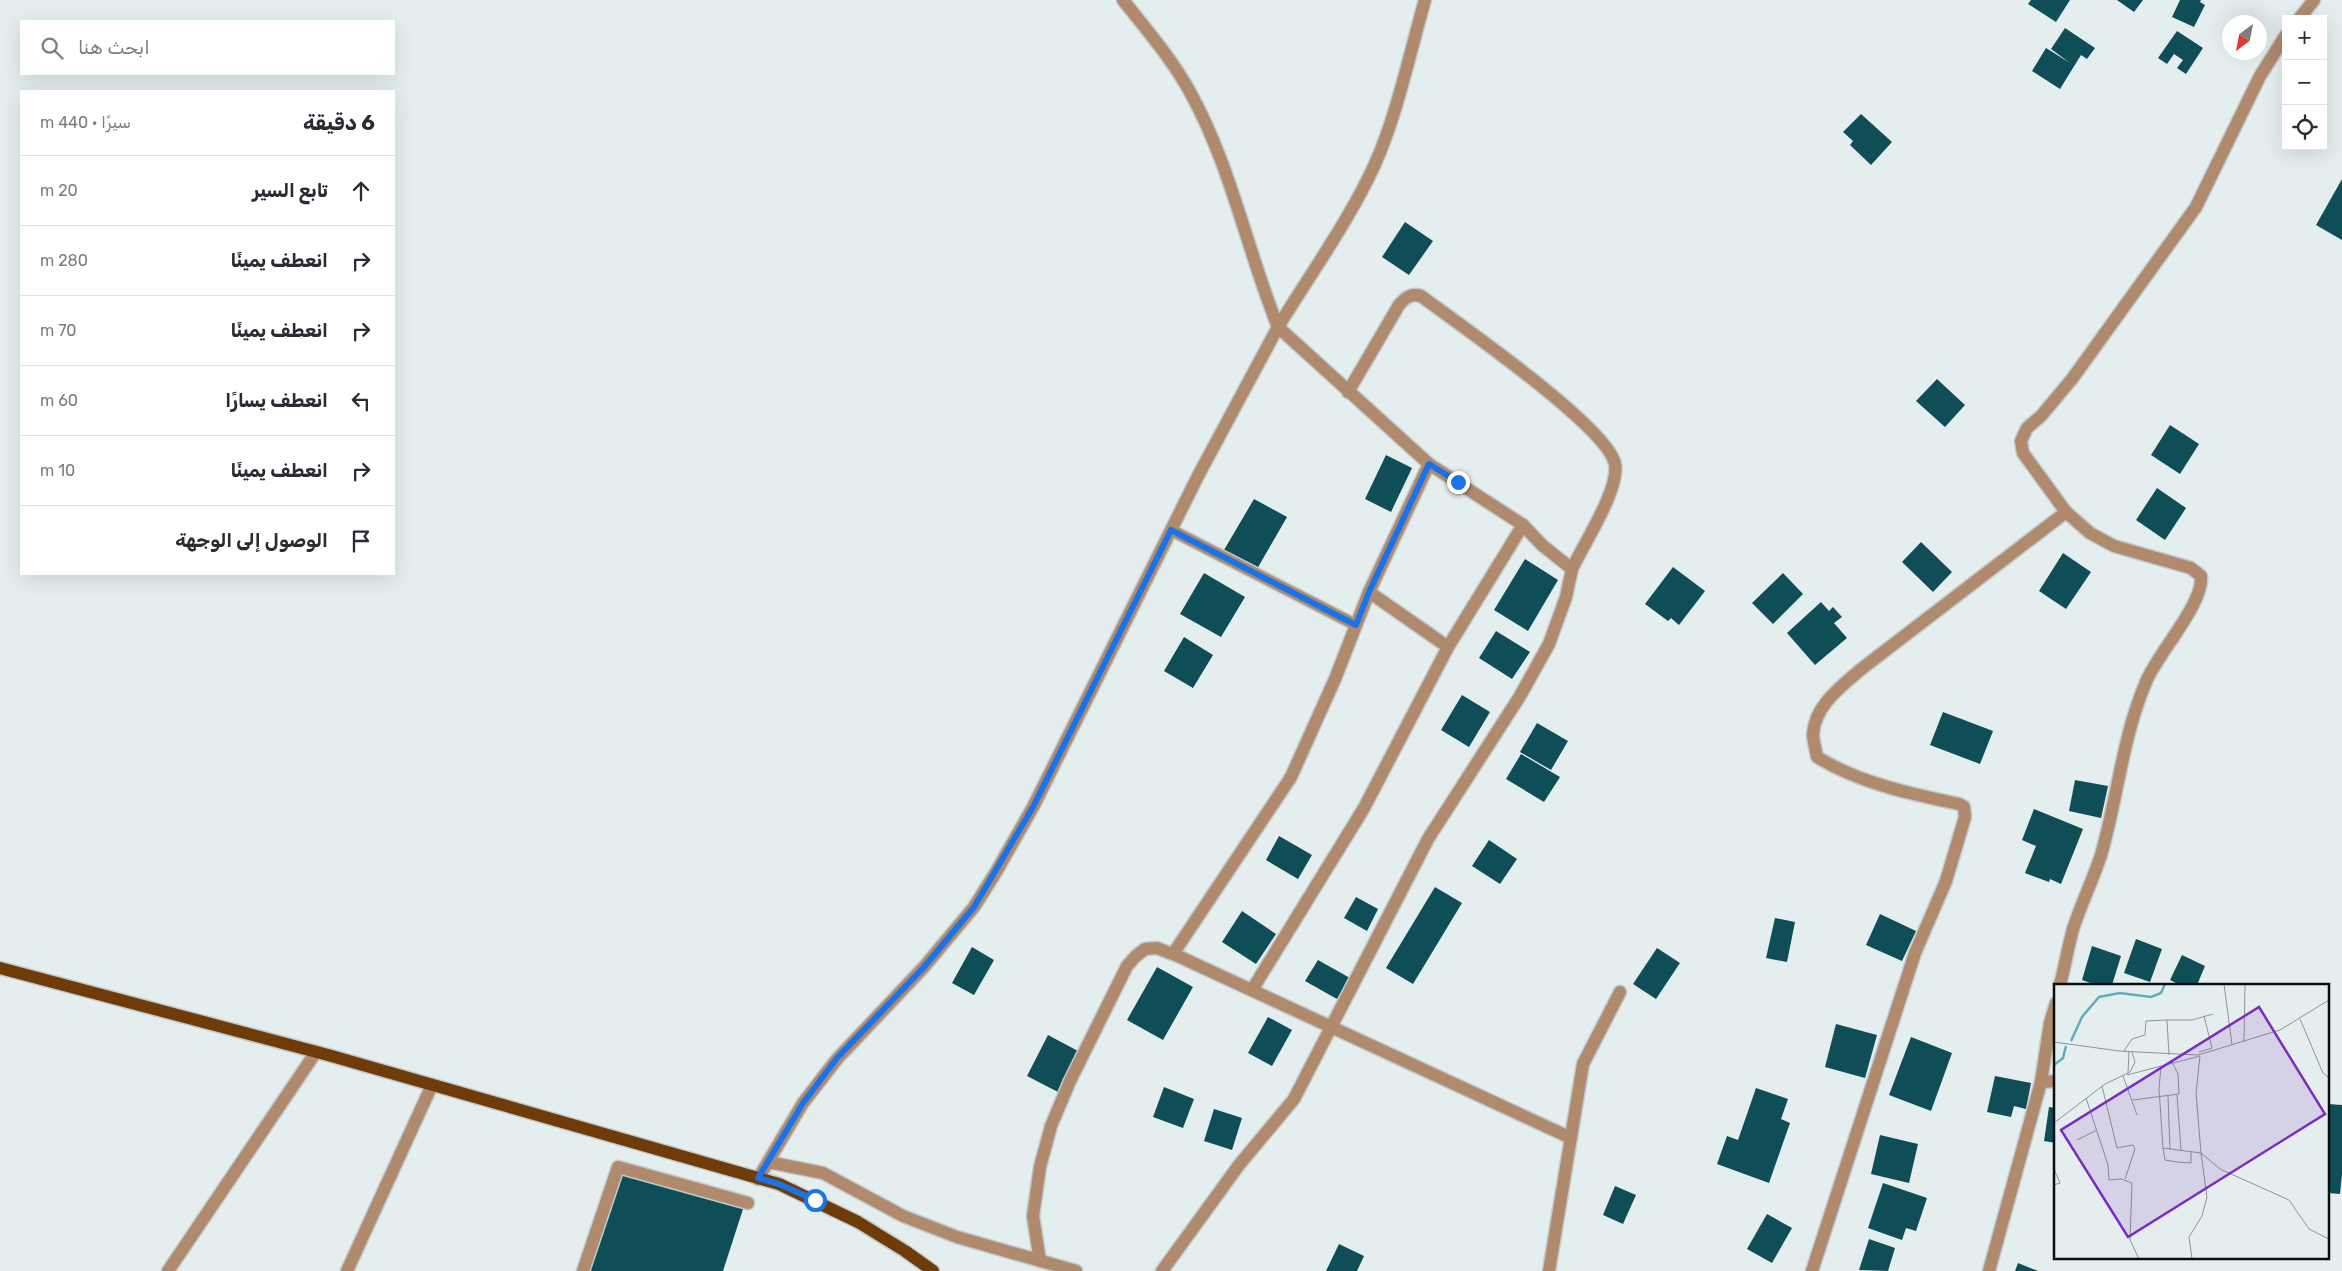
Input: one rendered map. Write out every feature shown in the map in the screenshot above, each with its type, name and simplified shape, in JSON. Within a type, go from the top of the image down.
[{"type":"main road","points":[[0,968],[432,1084],[758,1178],[797,1192],[858,1222],[905,1251],[932,1271]]},
{"type":"street","points":[[1123,0],[1190,92],[1230,186],[1260,282],[1278,327],[1429,464],[1523,525],[1572,569]]},
{"type":"street","points":[[758,1178],[803,1103],[837,1058],[924,967],[974,907],[1033,807],[1171,530],[1278,327],[1340,230],[1375,164],[1386,136],[1425,0]]},
{"type":"street","points":[[2302,15],[2314,0]]},
{"type":"street","points":[[2060,984],[2073,930],[2101,854],[2131,723],[2146,681],[2159,657],[2184,621],[2202,586],[2201,576],[2191,568],[2114,546],[2090,533],[2066,512],[2023,453],[2022,436],[2027,428],[2041,416],[2072,379],[2196,208],[2260,76],[2282,41]]},
{"type":"street","points":[[1162,1271],[1239,1165],[1294,1099],[1428,839],[1520,696],[1549,644],[1566,597],[1572,569],[1606,504],[1615,476],[1615,464],[1609,451],[1585,424],[1530,377],[1421,296],[1415,294],[1405,299],[1399,305],[1348,392]]},
{"type":"street","points":[[1173,954],[1291,777],[1335,678],[1369,592],[1429,464]]},
{"type":"street","points":[[1812,1271],[1915,953],[1946,881],[1965,817],[1964,807],[1959,804],[1921,796],[1839,771],[1817,757],[1813,734],[1818,716],[1830,697],[1860,670],[2066,512]]},
{"type":"street","points":[[1252,990],[1364,808],[1448,647],[1523,525]]},
{"type":"street","points":[[1369,592],[1448,647]]},
{"type":"street","points":[[1040,1261],[1033,1216],[1040,1167],[1051,1126],[1070,1080],[1127,966],[1145,950],[1157,948],[1173,954],[1570,1138]]},
{"type":"street","points":[[1549,1271],[1584,1064],[1620,992]]},
{"type":"street","points":[[1989,1271],[2041,1082],[2050,1023],[2054,1010]]},
{"type":"street","points":[[168,1271],[316,1052]]},
{"type":"street","points":[[2041,1082],[2054,1081]]},
{"type":"street","points":[[347,1271],[432,1084]]},
{"type":"street","points":[[768,1162],[823,1173],[903,1216],[957,1237],[1076,1271]]},
{"type":"street","points":[[583,1271],[618,1167],[748,1203]]},
{"type":"lane","points":[[1171,530],[1356,625]]},
{"type":"building","points":[[2031,0],[2070,0],[2056,22],[2028,4]]},
{"type":"building","points":[[2117,0],[2143,0],[2134,12]]},
{"type":"building","points":[[2180,0],[2201,0],[2200,2],[2205,5],[2194,27],[2172,17]]},
{"type":"building","points":[[2065,28],[2095,48],[2087,59],[2081,55],[2060,89],[2032,71],[2046,48],[2070,63],[2051,49]]},
{"type":"building","points":[[2177,31],[2203,48],[2186,74],[2177,68],[2183,60],[2174,54],[2167,64],[2158,58]]},
{"type":"building","points":[[1861,114],[1892,142],[1871,165],[1850,145],[1853,141],[1843,132]]},
{"type":"building","points":[[2342,179],[2342,240],[2316,225]]},
{"type":"building","points":[[1405,222],[1433,241],[1409,275],[1382,257]]},
{"type":"building","points":[[1937,379],[1965,405],[1945,427],[1916,401]]},
{"type":"building","points":[[2170,425],[2199,444],[2180,474],[2151,455]]},
{"type":"building","points":[[1386,455],[1412,468],[1391,512],[1365,499]]},
{"type":"building","points":[[2157,488],[2186,508],[2165,540],[2136,520]]},
{"type":"building","points":[[1254,499],[1287,517],[1257,569],[1224,550]]},
{"type":"building","points":[[1921,542],[1952,572],[1933,592],[1902,562]]},
{"type":"building","points":[[2063,553],[2091,572],[2066,609],[2039,591]]},
{"type":"building","points":[[1525,559],[1558,580],[1528,631],[1494,610]]},
{"type":"building","points":[[1673,567],[1705,591],[1679,625],[1671,618],[1668,621],[1645,604]]},
{"type":"building","points":[[1204,573],[1245,597],[1221,637],[1180,614]]},
{"type":"building","points":[[1783,573],[1803,594],[1773,624],[1752,603]]},
{"type":"building","points":[[1821,602],[1829,611],[1833,607],[1842,617],[1834,623],[1847,638],[1815,665],[1787,633]]},
{"type":"building","points":[[1496,631],[1530,652],[1512,679],[1479,658]]},
{"type":"building","points":[[1184,637],[1213,655],[1193,688],[1164,671]]},
{"type":"building","points":[[1462,695],[1490,712],[1469,747],[1441,730]]},
{"type":"building","points":[[1943,712],[1993,731],[1980,764],[1930,745]]},
{"type":"building","points":[[1537,723],[1568,741],[1551,770],[1520,752]]},
{"type":"building","points":[[1521,754],[1560,777],[1544,802],[1506,779]]},
{"type":"building","points":[[2075,780],[2108,786],[2101,818],[2069,811]]},
{"type":"building","points":[[2034,809],[2083,829],[2061,884],[2050,879],[2049,882],[2025,873],[2036,846],[2022,840]]},
{"type":"building","points":[[1279,836],[1312,855],[1298,879],[1266,860]]},
{"type":"building","points":[[1489,840],[1517,859],[1500,884],[1472,866]]},
{"type":"building","points":[[1435,887],[1462,903],[1413,984],[1386,968]]},
{"type":"building","points":[[1356,897],[1378,909],[1367,931],[1344,918]]},
{"type":"building","points":[[1242,911],[1276,934],[1256,964],[1222,942]]},
{"type":"building","points":[[1880,914],[1916,931],[1902,961],[1866,945]]},
{"type":"building","points":[[1775,918],[1795,922],[1787,962],[1766,958]]},
{"type":"building","points":[[2136,939],[2162,949],[2150,982],[2124,973]]},
{"type":"building","points":[[2092,946],[2121,956],[2112,984],[2093,984],[2082,980]]},
{"type":"building","points":[[972,947],[994,960],[974,995],[952,983]]},
{"type":"building","points":[[1657,948],[1680,963],[1656,999],[1633,984]]},
{"type":"building","points":[[2182,955],[2205,966],[2197,984],[2178,984],[2170,980]]},
{"type":"building","points":[[1318,960],[1350,978],[1337,999],[1305,981]]},
{"type":"building","points":[[1157,967],[1193,987],[1163,1040],[1127,1020]]},
{"type":"building","points":[[1268,1017],[1292,1030],[1272,1066],[1248,1053]]},
{"type":"building","points":[[1836,1024],[1877,1035],[1865,1078],[1825,1067]]},
{"type":"building","points":[[1048,1035],[1078,1051],[1058,1092],[1027,1076]]},
{"type":"building","points":[[1911,1037],[1952,1053],[1931,1111],[1889,1095]]},
{"type":"building","points":[[1995,1076],[2031,1083],[2026,1109],[2014,1106],[2011,1117],[1987,1112]]},
{"type":"building","points":[[1164,1087],[1194,1099],[1183,1128],[1153,1117]]},
{"type":"building","points":[[1756,1088],[1788,1099],[1781,1119],[1790,1123],[1769,1183],[1717,1164],[1727,1136],[1738,1140]]},
{"type":"building","points":[[2330,1104],[2342,1105],[2342,1174],[2340,1194],[2330,1193]]},
{"type":"building","points":[[2049,1107],[2054,1108],[2054,1143],[2044,1141]]},
{"type":"building","points":[[1214,1109],[1242,1118],[1232,1150],[1204,1141]]},
{"type":"building","points":[[1880,1135],[1918,1144],[1909,1183],[1871,1174]]},
{"type":"building","points":[[619,1172],[744,1206],[723,1271],[586,1271]]},
{"type":"building","points":[[1883,1183],[1927,1198],[1916,1231],[1906,1228],[1902,1240],[1868,1228]]},
{"type":"building","points":[[1615,1186],[1636,1195],[1623,1224],[1603,1215]]},
{"type":"building","points":[[1767,1214],[1792,1228],[1772,1263],[1747,1249]]},
{"type":"building","points":[[1869,1239],[1895,1248],[1888,1271],[1859,1270]]},
{"type":"building","points":[[1339,1244],[1364,1256],[1357,1271],[1326,1271]]},
{"type":"building","points":[[2018,1263],[2038,1271],[2015,1271]]},
{"type":"route","points":[[815,1200],[779,1184],[758,1178],[803,1103],[837,1058],[924,967],[974,907],[1033,807],[1171,530],[1356,625],[1369,592],[1429,464],[1458,482]]}]
